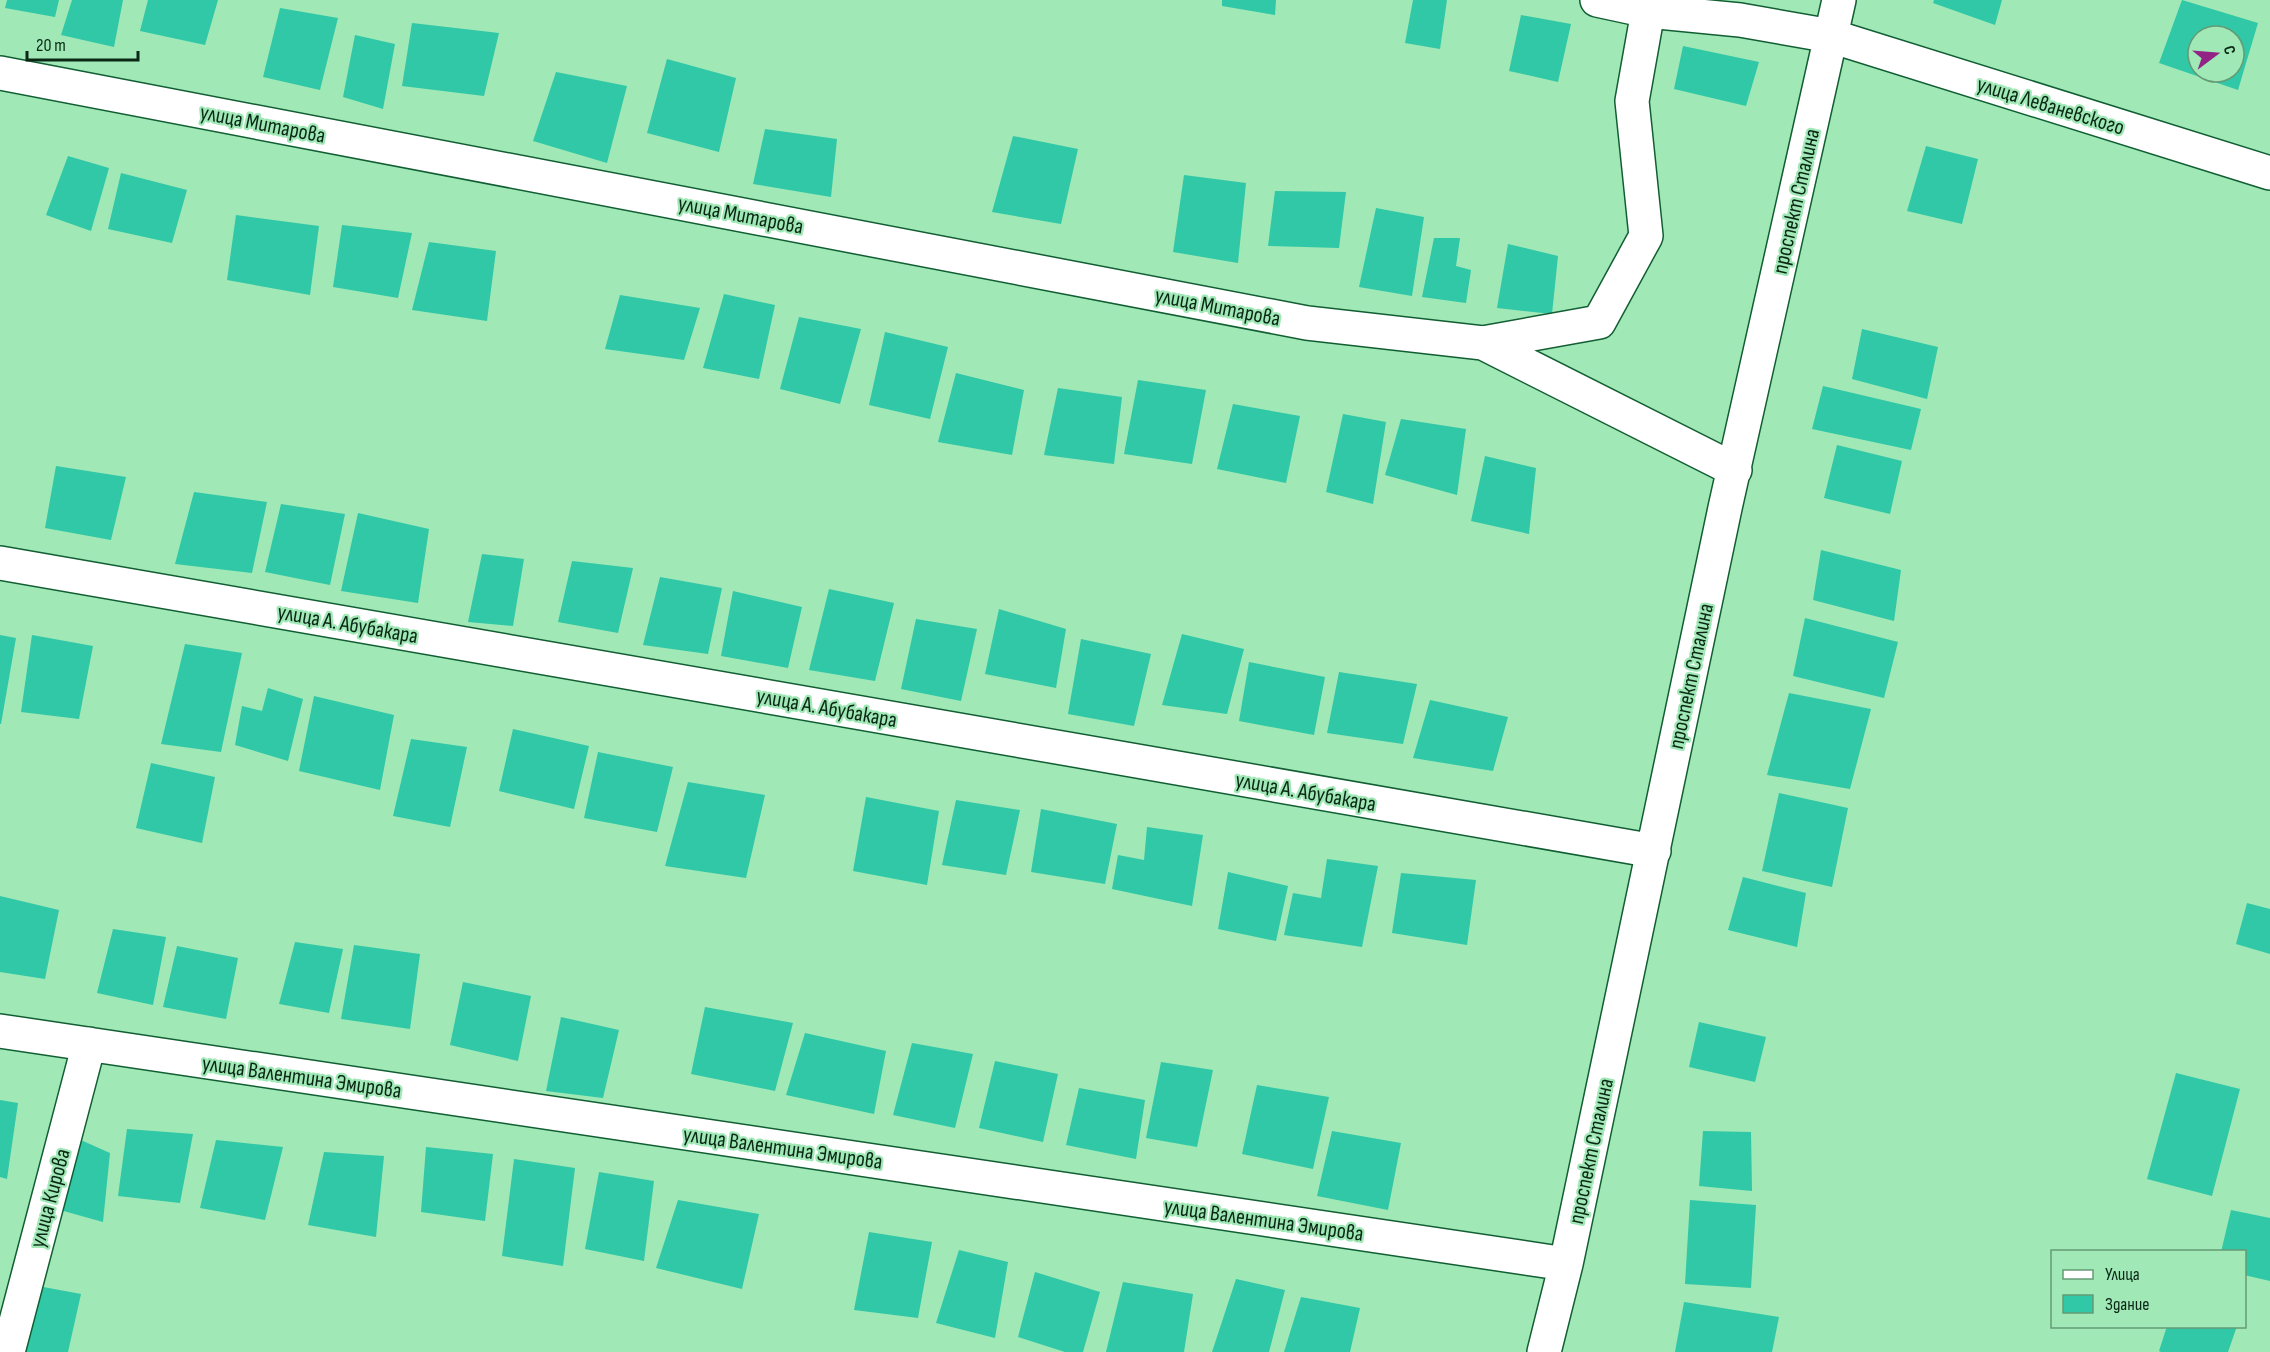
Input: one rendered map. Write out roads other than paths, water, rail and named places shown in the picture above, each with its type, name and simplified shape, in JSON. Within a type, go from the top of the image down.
[{"type":"street","points":[[1597,0],[1740,20],[1832,36]]},
{"type":"street","name":"проспект Сталина","points":[[1544,1352],[1566,1264],[1725,508],[1839,0]]},
{"type":"street","name":"улица Митарова","points":[[0,73],[1307,323],[1484,343],[1599,322],[1646,236],[1632,101],[1648,6]]},
{"type":"street","name":"улица Леваневского","points":[[1832,36],[2270,173]]},
{"type":"street","name":"улица Митарова","points":[[1484,343],[1735,470]]},
{"type":"street","name":"улица А. Абубакара","points":[[0,563],[1654,851]]},
{"type":"street","name":"улица Валентина Эмирова","points":[[0,1031],[1566,1264]]},
{"type":"street","name":"улица Кирова","points":[[8,1352],[89,1044]]}]
